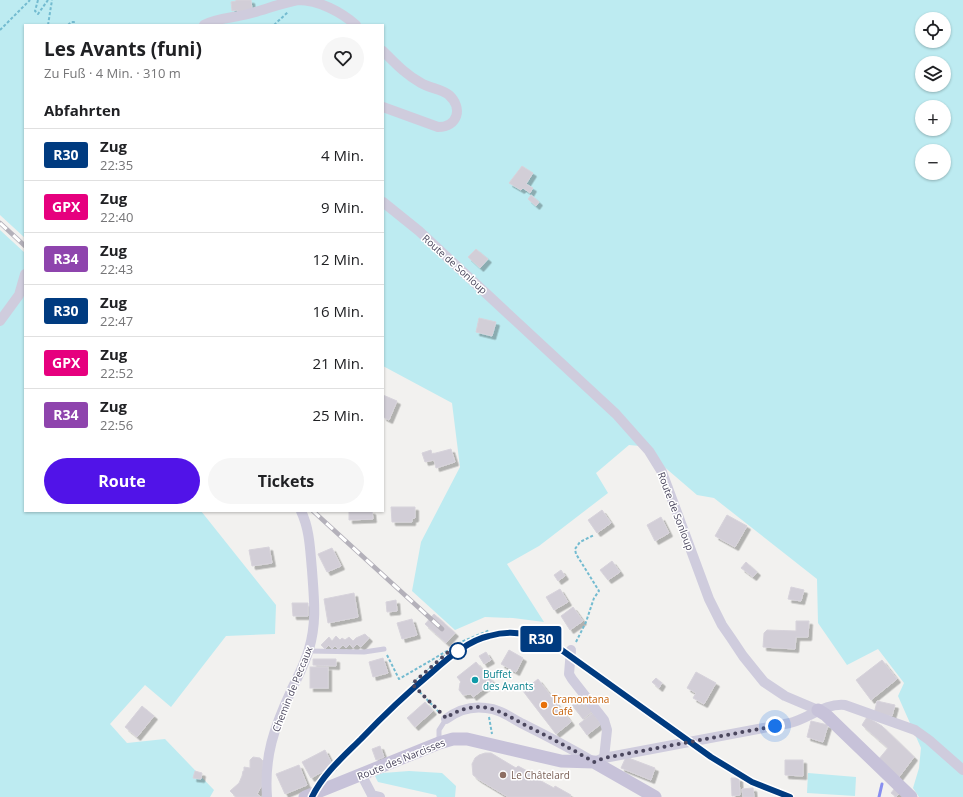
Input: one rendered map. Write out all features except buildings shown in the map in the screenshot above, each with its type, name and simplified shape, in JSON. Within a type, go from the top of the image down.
[{"type":"street","points":[[206,24],[218,19],[240,16],[302,0],[319,2],[343,15],[355,24]]},
{"type":"street","points":[[384,52],[414,79],[449,96],[454,102],[457,114],[452,123],[446,126],[438,127],[384,107]]},
{"type":"street","name":"Route de Sonloup","points":[[384,203],[419,232],[616,414],[645,446],[662,472],[709,599],[743,656],[764,682],[785,696],[826,715],[911,797]]},
{"type":"street","points":[[0,321],[16,300],[21,290],[24,278]]},
{"type":"street","name":"Chemin de Peccaux","points":[[268,797],[266,773],[270,745],[278,719],[309,651],[314,631],[315,608],[310,540],[301,512]]},
{"type":"street","points":[[571,650],[569,674],[604,720],[607,727],[599,760]]},
{"type":"street","points":[[599,760],[790,723],[808,717],[818,710],[836,705],[845,705],[915,730],[929,740],[963,770]]},
{"type":"street","points":[[446,718],[459,710],[479,707],[496,710],[599,760],[653,796]]},
{"type":"street","name":"Route des Narcisses","points":[[305,797],[439,743],[453,739],[467,739],[494,744],[561,761],[599,760]]},
{"type":"street","points":[[360,774],[372,794],[380,797]]},
{"type":"lane","points":[[309,651],[364,652],[384,649]]},
{"type":"lane","points":[[439,743],[439,730],[446,718]]},
{"type":"path","points":[[0,30],[30,0]]},
{"type":"path","points":[[38,0],[35,11],[38,14],[48,0]]},
{"type":"path","points":[[48,24],[52,0]]},
{"type":"path","points":[[571,650],[586,622],[594,598],[599,591],[576,554],[575,549],[580,542],[594,535]]},
{"type":"path","points":[[446,718],[412,684],[461,642],[490,630]]},
{"type":"path","points":[[384,649],[399,679],[446,651],[448,653]]},
{"type":"path","points":[[488,708],[494,744]]},
{"type":"shaded area","points":[[0,0],[963,0],[963,797],[919,797],[913,788],[919,768],[921,748],[898,696],[904,683],[878,649],[847,665],[818,623],[817,579],[714,498],[697,495],[640,446],[629,445],[596,473],[608,493],[539,546],[507,564],[544,622],[513,618],[485,617],[455,630],[412,591],[421,542],[460,467],[452,403],[384,367],[384,24],[24,24],[24,237],[0,215]]},
{"type":"shaded area","points":[[0,230],[24,252],[24,512],[202,512],[276,605],[275,634],[226,636],[171,707],[145,685],[110,724],[127,743],[165,739],[214,790],[210,797],[0,797]]},
{"type":"shaded area","points":[[409,771],[442,773],[456,786],[455,797],[437,797],[436,795],[378,782],[375,776],[383,773]]},
{"type":"shaded area","points":[[808,773],[856,777],[855,796],[807,793]]},
{"type":"waterway","points":[[879,797],[882,784]]},
{"type":"railway","points":[[0,223],[24,245]]},
{"type":"railway","points":[[314,512],[442,629]]},
{"type":"railway","points":[[312,797],[328,773],[341,759],[403,697],[451,656],[474,641],[485,637],[502,633],[519,633]]},
{"type":"railway","points":[[711,757],[752,782],[790,797]]},
{"type":"train","name":"R30","points":[[312,797],[331,770],[358,742],[394,706],[448,659],[462,648],[480,638],[500,633],[519,633],[550,642],[711,757],[752,782],[779,794],[790,797]]},
{"type":"place","name":"Buffet des Avants","points":[[475,680]]},
{"type":"place","name":"Tramontana Café","points":[[544,705]]},
{"type":"place","name":"Le Châtelard","points":[[503,775]]},
{"type":"route","points":[[458,651],[454,647],[412,684],[446,718],[459,710],[470,708],[479,707],[496,710],[566,745],[594,762],[604,758],[775,726]]}]
